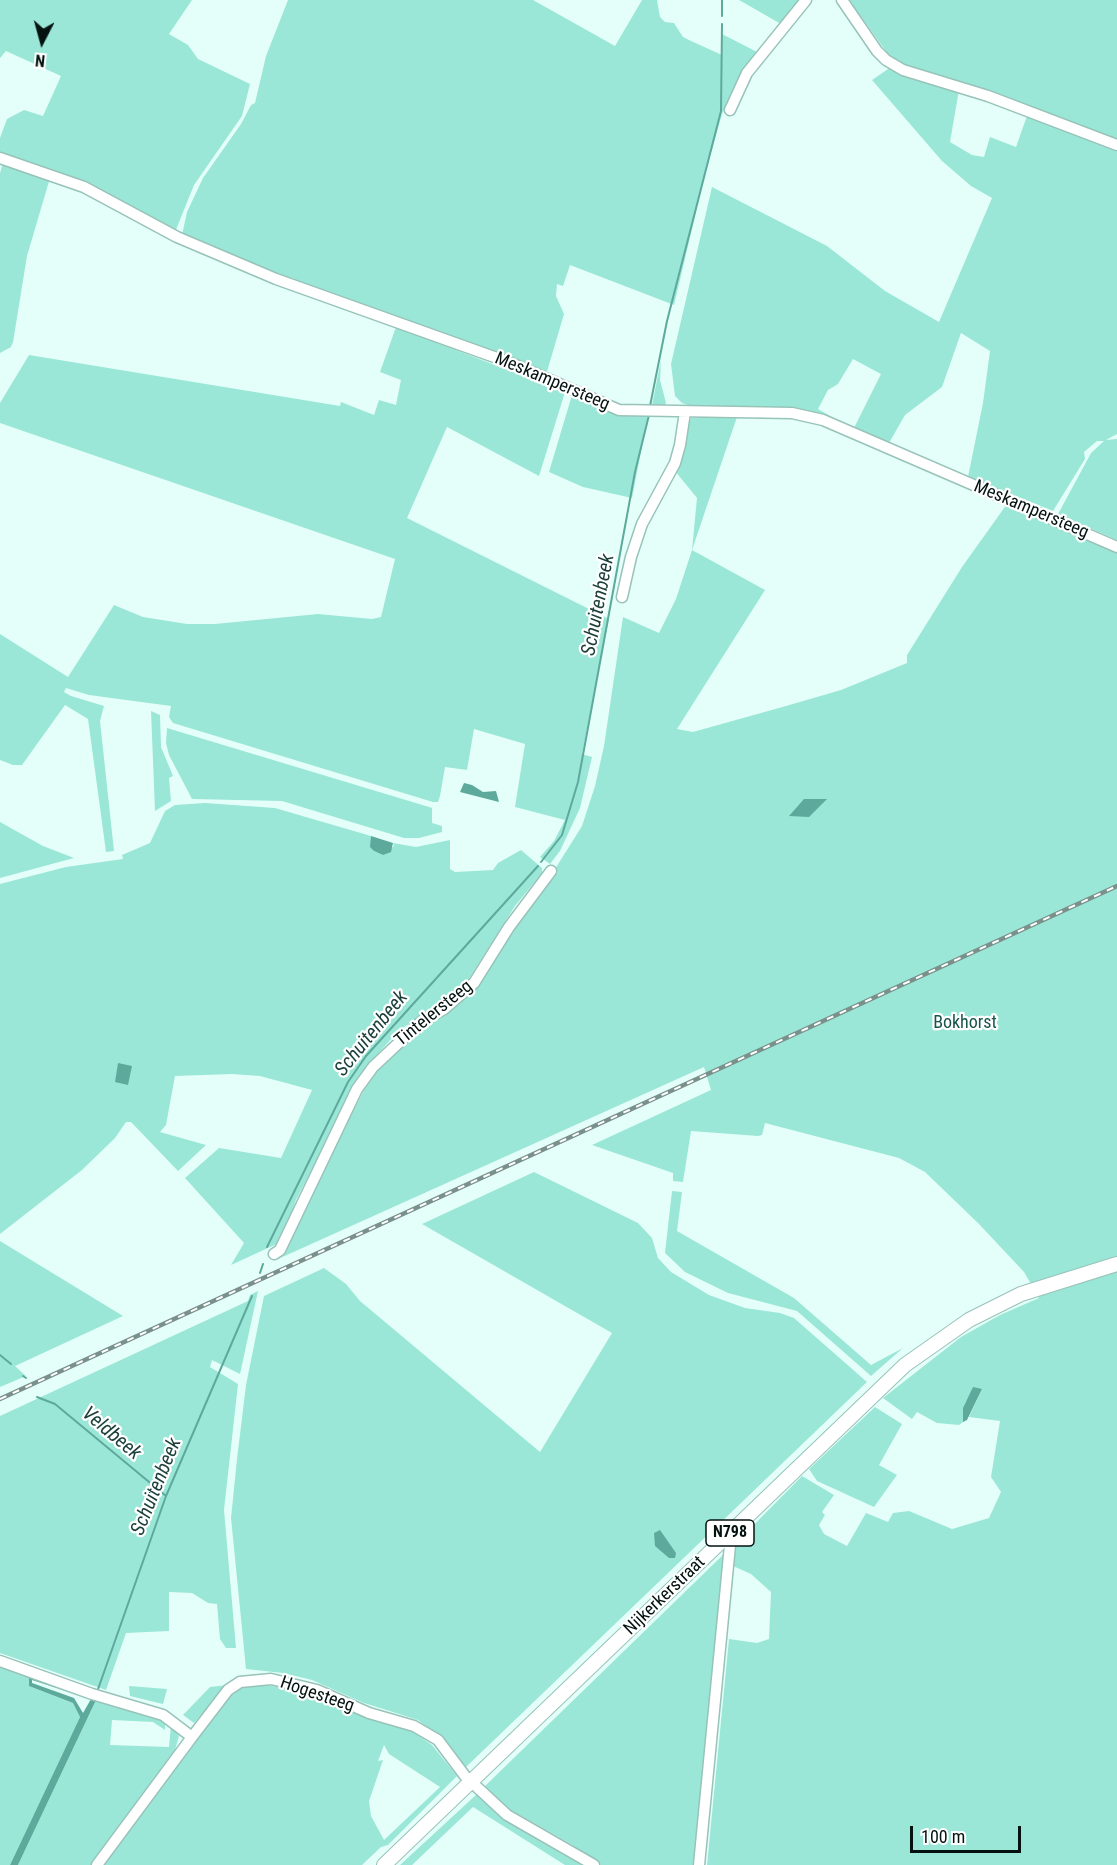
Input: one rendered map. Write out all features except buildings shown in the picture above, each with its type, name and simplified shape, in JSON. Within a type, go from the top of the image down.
[{"type":"main road","name":"Nijkerkerstraat","points":[[384,1865],[922,1352],[969,1320],[1021,1293],[1117,1264]]},
{"type":"street","points":[[730,110],[747,73],[806,0]]},
{"type":"street","points":[[842,0],[886,60],[903,70],[988,96],[1117,145]]},
{"type":"street","name":"Meskampersteeg","points":[[0,158],[84,187],[177,237],[276,279],[511,363],[619,410],[786,412],[823,420],[1117,547]]},
{"type":"street","points":[[622,597],[635,543],[675,463],[682,437],[685,412]]},
{"type":"street","name":"Tintelersteeg","points":[[274,1254],[280,1250],[357,1089],[368,1074],[405,1036],[422,1021],[444,1009],[474,983],[509,927],[551,871]]},
{"type":"street","points":[[699,1865],[730,1545],[725,1539]]},
{"type":"street","points":[[0,1661],[92,1694],[163,1715],[192,1737]]},
{"type":"street","name":"Hogesteeg","points":[[97,1865],[228,1690],[240,1682],[271,1679],[316,1690],[369,1713],[414,1726],[438,1740],[470,1781],[514,1820],[594,1865]]},
{"type":"green space","points":[[0,0],[192,0],[169,34],[188,45],[198,59],[250,84],[242,116],[194,185],[175,232],[89,184],[0,155],[0,138],[7,119],[24,110],[43,116],[61,76],[6,51],[0,58]]},
{"type":"green space","points":[[288,0],[533,0],[615,46],[642,0],[657,0],[660,17],[665,22],[674,23],[683,37],[722,55],[722,34],[759,53],[734,88],[722,114],[705,174],[674,305],[570,265],[563,286],[557,284],[556,296],[564,314],[546,375],[259,269],[182,235],[187,212],[203,178],[241,124],[251,105],[255,103],[266,56]]},
{"type":"green space","points":[[739,0],[801,0],[781,24]]},
{"type":"green space","points":[[849,0],[1117,0],[1117,140],[992,92],[904,65],[890,57]]},
{"type":"green space","points":[[891,67],[959,90],[950,142],[972,155],[984,157],[990,137],[1016,147],[1028,113],[1117,148],[1117,434],[1106,440],[1117,439],[1117,540],[1058,514],[1091,453],[1104,441],[1097,441],[1084,452],[1085,459],[1053,511],[968,477],[983,403],[990,351],[961,333],[942,387],[905,415],[889,443],[854,428],[881,374],[853,359],[838,384],[828,390],[818,409],[844,424],[690,406],[682,403],[675,396],[671,364],[712,187],[827,246],[885,291],[939,322],[992,198],[971,186],[942,161],[872,80]]},
{"type":"green space","points":[[3,163],[50,178],[27,256],[13,342],[11,347],[0,353],[0,173]]},
{"type":"green space","points":[[396,327],[565,392],[539,476],[447,427],[407,518],[609,619],[582,754],[592,757],[580,808],[560,851],[550,864],[540,857],[554,841],[565,820],[515,807],[525,744],[474,729],[467,770],[445,767],[438,802],[433,802],[173,723],[169,717],[171,706],[89,695],[66,688],[64,692],[71,696],[104,706],[100,721],[114,851],[106,852],[88,719],[65,705],[22,765],[13,765],[0,760],[0,634],[68,677],[114,605],[143,617],[187,624],[215,624],[318,614],[372,619],[381,617],[395,559],[0,423],[0,403],[29,355],[340,406],[341,402],[374,415],[379,400],[396,405],[401,380],[380,372]]},
{"type":"green space","points":[[661,360],[660,380],[666,403],[664,406],[651,410]]},
{"type":"green space","points":[[572,395],[648,415],[632,498],[583,487],[549,472]]},
{"type":"green space","points":[[737,417],[692,550],[697,498],[675,471],[691,418]]},
{"type":"green space","name":"Bokhorst","points":[[1007,504],[1117,553],[1117,1865],[707,1865],[729,1639],[757,1643],[769,1639],[771,1592],[751,1574],[733,1566],[732,1547],[802,1476],[834,1495],[822,1512],[825,1515],[819,1525],[824,1534],[847,1546],[866,1513],[888,1522],[893,1513],[909,1511],[952,1529],[989,1518],[1001,1492],[991,1477],[1000,1421],[969,1417],[982,1389],[965,1403],[963,1422],[959,1425],[937,1423],[917,1412],[912,1419],[883,1398],[961,1337],[1000,1315],[1039,1298],[1024,1272],[925,1172],[899,1158],[765,1123],[762,1135],[758,1136],[691,1131],[683,1182],[673,1181],[673,1173],[592,1145],[711,1090],[704,1067],[278,1259],[370,1078],[383,1062],[410,1041],[409,1038],[445,1013],[549,876],[553,877],[558,872],[555,869],[582,826],[595,786],[604,746],[623,617],[659,633],[676,599],[692,550],[765,590],[677,729],[693,732],[841,690],[907,663],[907,655],[962,567]]},
{"type":"green space","points":[[151,711],[160,715],[161,747],[173,776],[169,778],[171,801],[155,811]]},
{"type":"green space","points":[[167,728],[432,808],[432,823],[442,826],[442,832],[419,838],[404,838],[282,801],[192,799],[169,755],[166,743]]},
{"type":"green space","points":[[205,803],[275,808],[371,836],[374,851],[383,855],[394,846],[393,843],[416,847],[450,840],[450,869],[455,872],[493,870],[498,863],[521,850],[542,868],[542,873],[515,906],[465,985],[442,1004],[399,1030],[363,1071],[296,1200],[281,1242],[231,1265],[244,1243],[185,1178],[219,1148],[281,1158],[312,1090],[260,1076],[232,1074],[175,1076],[166,1125],[160,1132],[206,1145],[178,1171],[131,1122],[126,1122],[115,1138],[82,1170],[0,1234],[0,884],[66,867],[123,859],[122,855],[150,843],[165,811],[175,805]]},
{"type":"green space","points":[[0,822],[43,846],[74,858],[0,878]]},
{"type":"green space","points":[[534,1172],[638,1223],[652,1238],[658,1258],[671,1272],[709,1295],[745,1308],[780,1313],[794,1318],[867,1382],[466,1767],[444,1740],[418,1720],[364,1703],[312,1680],[283,1673],[246,1669],[231,1518],[237,1459],[246,1385],[264,1296],[324,1268],[346,1284],[360,1301],[540,1452],[612,1333],[422,1224]]},
{"type":"green space","points":[[672,1191],[682,1192],[677,1231],[794,1298],[871,1365],[903,1348],[871,1376],[797,1311],[728,1293],[685,1272],[665,1253]]},
{"type":"green space","points":[[0,1241],[123,1316],[15,1366],[26,1376],[0,1387]]},
{"type":"green space","points":[[258,1291],[240,1374],[212,1360],[210,1367],[238,1384],[224,1510],[236,1648],[226,1648],[220,1639],[217,1604],[208,1603],[192,1593],[169,1592],[169,1631],[126,1633],[106,1690],[0,1653],[0,1416],[248,1301],[250,1295]]},
{"type":"green space","points":[[875,1407],[902,1424],[879,1465],[897,1475],[874,1507],[817,1481],[809,1469]]},
{"type":"green space","points":[[727,1551],[697,1865],[601,1865],[571,1844],[504,1806],[485,1786]]},
{"type":"green space","points":[[0,1665],[29,1678],[29,1686],[73,1703],[80,1717],[10,1865],[0,1865]]},
{"type":"green space","points":[[262,1684],[307,1693],[370,1719],[410,1730],[432,1745],[457,1776],[388,1845],[381,1847],[362,1865],[102,1865],[228,1697],[244,1686]],"holes":[[[384,1745],[389,1754],[440,1787],[384,1840],[371,1816],[369,1801],[383,1760],[378,1761]]]},
{"type":"green space","points":[[227,1685],[194,1723],[183,1715],[210,1687]]},
{"type":"green space","points":[[129,1686],[167,1689],[163,1704],[130,1696]]},
{"type":"green space","points":[[97,1698],[165,1721],[165,1730],[153,1722],[112,1720],[110,1745],[169,1747],[171,1725],[179,1736],[175,1750],[91,1865],[18,1865]]},
{"type":"green space","points":[[477,1794],[589,1865],[565,1865],[473,1807],[412,1865],[400,1865]]},
{"type":"shaded area","points":[[464,783],[483,792],[496,791],[499,802],[460,792]]},
{"type":"shaded area","points":[[804,799],[827,799],[809,817],[789,816]]},
{"type":"shaded area","points":[[371,836],[393,843],[391,852],[383,855],[374,851],[370,847]]},
{"type":"shaded area","points":[[118,1063],[132,1066],[128,1085],[115,1082]]},
{"type":"shaded area","points":[[973,1387],[982,1389],[967,1420],[963,1422],[963,1408]]},
{"type":"shaded area","points":[[660,1530],[676,1553],[675,1558],[669,1558],[655,1546],[654,1533]]},
{"type":"shaded area","points":[[19,1673],[78,1695],[32,1680],[32,1683],[74,1698],[83,1713],[91,1699],[97,1698],[18,1865],[10,1865],[80,1717],[73,1703],[29,1686],[29,1678]]},
{"type":"waterway","name":"Schuitenbeek","points":[[722,0],[722,16]]},
{"type":"waterway","name":"Schuitenbeek","points":[[650,406],[667,321],[721,111],[722,24]]},
{"type":"waterway","name":"Schuitenbeek","points":[[541,862],[562,835],[578,782],[635,472],[649,415]]},
{"type":"waterway","name":"Schuitenbeek","points":[[267,1247],[348,1082],[366,1056],[538,866]]},
{"type":"waterway","name":"Schuitenbeek","points":[[260,1273],[263,1264]]},
{"type":"waterway","name":"Schuitenbeek","points":[[97,1692],[166,1496],[252,1296]]},
{"type":"waterway","name":"Veldbeek","points":[[0,1355],[11,1364]]},
{"type":"waterway","name":"Veldbeek","points":[[37,1397],[55,1404],[166,1496]]},
{"type":"railway","points":[[0,1399],[1117,886]]}]
